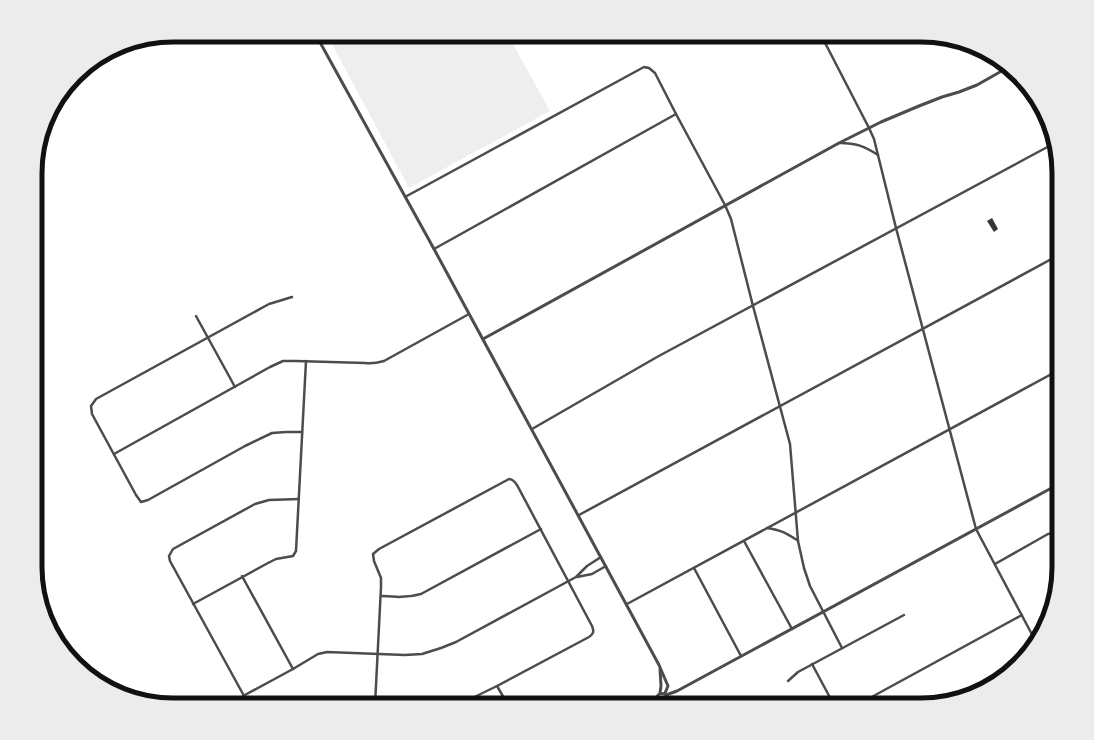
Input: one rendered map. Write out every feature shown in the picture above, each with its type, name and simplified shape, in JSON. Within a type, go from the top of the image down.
[{"type":"street","points":[[320,42],[532,428],[660,665],[668,686],[666,694],[668,698]]},
{"type":"street","points":[[825,42],[874,139],[896,228],[976,529],[1032,635]]},
{"type":"street","points":[[405,196],[644,67],[649,68],[655,73],[731,219],[791,452],[798,541],[804,568],[810,586],[842,648]]},
{"type":"street","points":[[483,339],[839,143],[919,106],[977,85],[1003,70]]},
{"type":"street","points":[[434,249],[676,114]]},
{"type":"street","points":[[839,143],[856,144],[878,155]]},
{"type":"street","points":[[532,428],[656,357],[1049,146]]},
{"type":"street","points":[[579,515],[1052,260]]},
{"type":"street","points":[[292,297],[269,304],[96,399],[91,406],[92,414],[136,496],[141,502],[148,500],[245,446],[272,433],[302,432]]},
{"type":"street","points":[[114,454],[270,367],[284,361],[377,364],[469,314]]},
{"type":"street","points":[[196,316],[235,387]]},
{"type":"street","points":[[193,604],[272,561],[293,556],[296,551],[306,361]]},
{"type":"street","points":[[627,604],[1052,374]]},
{"type":"street","points":[[375,698],[381,578],[374,561],[373,554],[379,549],[511,479],[517,485],[541,529],[594,632],[589,637],[472,698]]},
{"type":"street","points":[[669,698],[678,691],[741,656],[1052,488]]},
{"type":"street","points":[[299,499],[269,500],[255,504],[173,550],[169,556],[170,561],[243,696],[318,654],[327,652],[405,656],[422,654],[441,648],[456,642],[576,577],[592,574],[606,566]]},
{"type":"street","points":[[767,528],[783,531],[798,541]]},
{"type":"street","points":[[381,596],[402,597],[421,594],[541,529]]},
{"type":"street","points":[[995,564],[1048,534],[1052,533]]},
{"type":"street","points":[[744,541],[792,629]]},
{"type":"street","points":[[576,577],[587,566],[601,557]]},
{"type":"street","points":[[694,568],[741,656]]},
{"type":"street","points":[[242,576],[293,669]]},
{"type":"street","points":[[788,681],[798,672],[812,664],[904,615]]},
{"type":"street","points":[[870,698],[1022,616]]},
{"type":"street","points":[[812,664],[830,698]]},
{"type":"street","points":[[657,697],[660,693],[661,686],[660,665]]},
{"type":"street","points":[[497,686],[504,698]]},
{"type":"street","points":[[660,693],[666,694],[678,691]]},
{"type":"shaded area","points":[[331,42],[512,42],[550,111],[409,188]]},
{"type":"building","points":[[992,218],[998,229],[994,232],[987,221]]}]
